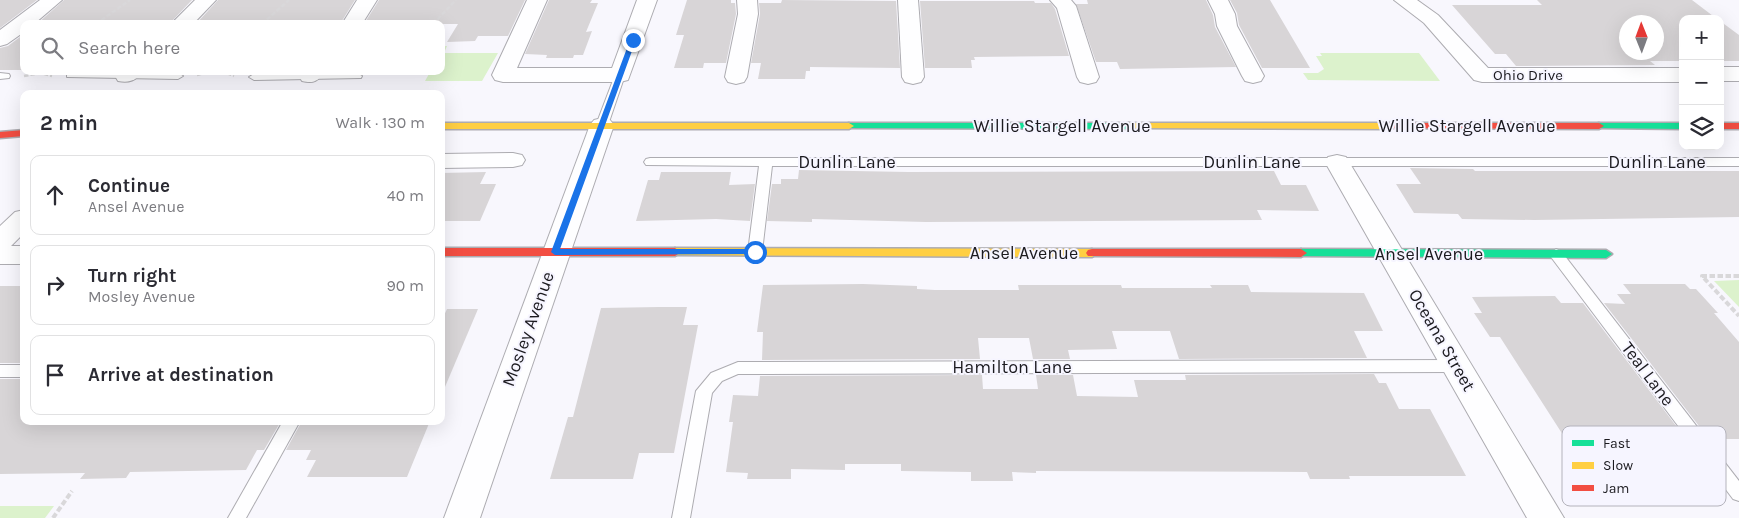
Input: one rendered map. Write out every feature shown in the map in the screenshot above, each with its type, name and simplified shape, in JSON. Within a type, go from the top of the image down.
[{"type":"street","points":[[26,20],[52,0]]},
{"type":"street","points":[[185,20],[206,0]]},
{"type":"street","points":[[355,20],[368,0]]},
{"type":"street","points":[[537,0],[524,22],[520,40],[503,75],[620,75]]},
{"type":"street","name":"Mosley Avenue","points":[[620,75],[647,0]]},
{"type":"street","points":[[736,77],[748,14],[747,0]]},
{"type":"street","points":[[908,0],[913,77]]},
{"type":"street","points":[[1060,0],[1066,6],[1088,76]]},
{"type":"street","points":[[1218,0],[1225,14],[1226,26],[1253,76]]},
{"type":"street","name":"Ohio Drive","points":[[1404,0],[1432,19],[1482,75],[1679,74]]},
{"type":"street","points":[[0,40],[20,25]]},
{"type":"street","points":[[1724,74],[1739,74]]},
{"type":"street","name":"Mosley Avenue","points":[[462,518],[555,252],[602,125]]},
{"type":"street","name":"Willie Stargell Avenue","points":[[445,126],[1679,126]]},
{"type":"street","points":[[1724,126],[1739,126]]},
{"type":"street","points":[[0,135],[20,133]]},
{"type":"street","points":[[445,161],[513,160]]},
{"type":"street","name":"Oceana Street","points":[[1338,162],[1546,518]]},
{"type":"street","points":[[0,241],[20,222]]},
{"type":"street","name":"Ansel Avenue","points":[[445,252],[1606,254]]},
{"type":"street","points":[[0,255],[20,254]]},
{"type":"lane","points":[[154,75],[178,76]]},
{"type":"lane","points":[[254,77],[293,75]]},
{"type":"lane","points":[[334,75],[357,76]]},
{"type":"lane","name":"Mosley Avenue","points":[[602,125],[620,75]]},
{"type":"lane","name":"Dunlin Lane","points":[[650,162],[1739,162]]},
{"type":"lane","points":[[755,252],[766,162]]},
{"type":"lane","name":"Teal Lane","points":[[1556,254],[1687,426]]},
{"type":"lane","name":"Hamilton Lane","points":[[681,518],[704,391],[712,379],[728,370],[745,367],[1457,366]]},
{"type":"lane","points":[[0,371],[20,371]]},
{"type":"lane","points":[[237,518],[290,425]]},
{"type":"lane","name":"Teal Lane","points":[[1726,477],[1739,494]]},
{"type":"path","points":[[102,20],[130,0]]},
{"type":"path","points":[[266,20],[289,0]]},
{"type":"path","points":[[437,20],[456,0]]},
{"type":"path","points":[[1739,276],[1702,276],[1739,316]]},
{"type":"path","points":[[53,518],[72,491]]},
{"type":"green space","points":[[445,53],[498,53],[482,81],[425,81],[428,75],[445,75]]},
{"type":"green space","points":[[1320,53],[1419,53],[1440,81],[1308,80],[1303,73],[1318,73],[1324,69],[1316,56],[1322,56]]},
{"type":"green space","points":[[1739,280],[1739,307],[1714,281]]},
{"type":"green space","points":[[0,506],[54,506],[45,518],[0,518]]},
{"type":"building","points":[[0,0],[37,0],[0,28]]},
{"type":"building","points":[[64,0],[192,0],[173,20],[42,20]]},
{"type":"building","points":[[218,0],[355,0],[342,20],[200,20]]},
{"type":"building","points":[[379,0],[525,0],[508,36],[478,36],[475,41],[447,42],[458,24],[445,24],[445,20],[366,20]]},
{"type":"building","points":[[549,0],[592,0],[590,3],[598,3],[586,32],[592,31],[583,55],[574,55],[573,58],[546,58],[547,55],[525,54]]},
{"type":"building","points":[[687,0],[731,0],[731,3],[735,3],[736,14],[726,63],[704,63],[703,68],[674,68],[684,35],[676,35]]},
{"type":"building","points":[[782,0],[896,1],[900,68],[810,67],[810,71],[806,71],[805,79],[758,79],[761,63],[751,63],[760,14],[759,3],[781,3]]},
{"type":"building","points":[[1087,0],[1206,0],[1213,15],[1215,27],[1236,67],[1120,69],[1117,62],[1096,62],[1076,4],[1088,4]]},
{"type":"building","points":[[1230,0],[1270,0],[1310,68],[1262,68],[1239,25],[1237,13]]},
{"type":"building","points":[[1537,0],[1692,0],[1712,15],[1679,15],[1679,61],[1650,61],[1655,65],[1516,66],[1506,54],[1495,54],[1452,5],[1542,5]]},
{"type":"building","points":[[920,1],[1034,1],[1035,3],[1051,3],[1055,9],[1069,56],[974,57],[975,60],[971,60],[972,68],[925,68]]},
{"type":"building","points":[[1724,24],[1739,35],[1739,61],[1724,61]]},
{"type":"building","points":[[20,37],[20,70],[0,70],[0,48],[8,46]]},
{"type":"building","points":[[1410,168],[1473,169],[1475,171],[1739,171],[1739,217],[1534,220],[1462,219],[1458,214],[1414,213],[1396,184],[1421,184]]},
{"type":"building","points":[[799,170],[908,172],[1274,171],[1281,185],[1306,185],[1319,211],[1257,210],[1262,220],[926,222],[812,219],[812,222],[767,221],[772,184],[781,184],[781,179],[798,179]]},
{"type":"building","points":[[486,172],[480,184],[496,184],[480,221],[445,221],[445,173]]},
{"type":"building","points":[[661,172],[731,172],[729,185],[755,184],[750,221],[716,219],[636,221],[648,180],[659,180]]},
{"type":"building","points":[[863,284],[917,286],[917,289],[935,290],[1019,290],[1018,285],[1121,285],[1122,288],[1212,288],[1210,285],[1248,285],[1251,292],[1364,293],[1383,331],[1354,331],[1367,358],[1179,359],[1170,331],[1112,331],[1117,349],[1068,350],[1070,359],[1033,359],[1029,338],[978,338],[980,359],[762,360],[763,332],[757,332],[763,285]]},
{"type":"building","points":[[1623,284],[1685,284],[1690,289],[1696,289],[1718,313],[1714,313],[1739,342],[1739,439],[1726,439],[1726,426],[1699,426],[1604,303],[1625,304],[1617,294],[1631,294]]},
{"type":"building","points":[[0,286],[20,286],[20,363],[0,363]]},
{"type":"building","points":[[1555,296],[1561,303],[1583,303],[1676,426],[1562,426],[1562,433],[1500,337],[1490,337],[1474,313],[1482,313],[1472,297]]},
{"type":"building","points":[[687,307],[683,325],[698,325],[674,453],[639,453],[633,479],[550,479],[568,417],[573,417],[601,308]]},
{"type":"building","points":[[447,309],[478,309],[445,387],[445,313]]},
{"type":"building","points":[[1374,374],[1379,383],[1386,383],[1399,409],[1430,409],[1466,476],[1349,476],[1350,479],[1310,479],[1307,472],[1036,471],[1036,473],[1012,472],[1013,481],[971,481],[971,472],[901,471],[901,464],[845,464],[845,470],[791,469],[791,479],[747,479],[748,473],[726,472],[733,422],[729,422],[733,395],[758,396],[760,376],[982,375],[983,389],[1038,389],[1036,375],[1073,375],[1077,396],[1138,397],[1134,380],[1186,380],[1185,375]]},
{"type":"building","points":[[0,379],[20,379],[20,425],[279,425],[264,450],[257,450],[246,470],[130,472],[126,478],[80,479],[85,473],[0,474]]},
{"type":"building","points":[[300,425],[428,425],[407,477],[307,477],[316,460],[306,460],[311,450],[286,450]]},
{"type":"traffic: fast","points":[[849,126],[1129,126]]},
{"type":"traffic: fast","points":[[1599,126],[1679,126]]},
{"type":"traffic: fast","points":[[1301,253],[1606,254]]},
{"type":"traffic: slow","points":[[445,126],[849,126]]},
{"type":"traffic: slow","points":[[1129,126],[1386,126]]},
{"type":"traffic: slow","points":[[675,252],[1092,253]]},
{"type":"traffic: jam","points":[[1386,126],[1599,126]]},
{"type":"traffic: jam","points":[[1724,126],[1739,126]]},
{"type":"traffic: jam","points":[[0,135],[20,133]]},
{"type":"traffic: jam","points":[[445,252],[675,252]]},
{"type":"traffic: jam","points":[[1092,253],[1301,253]]},
{"type":"route","points":[[633,40],[555,252],[755,252]]}]
